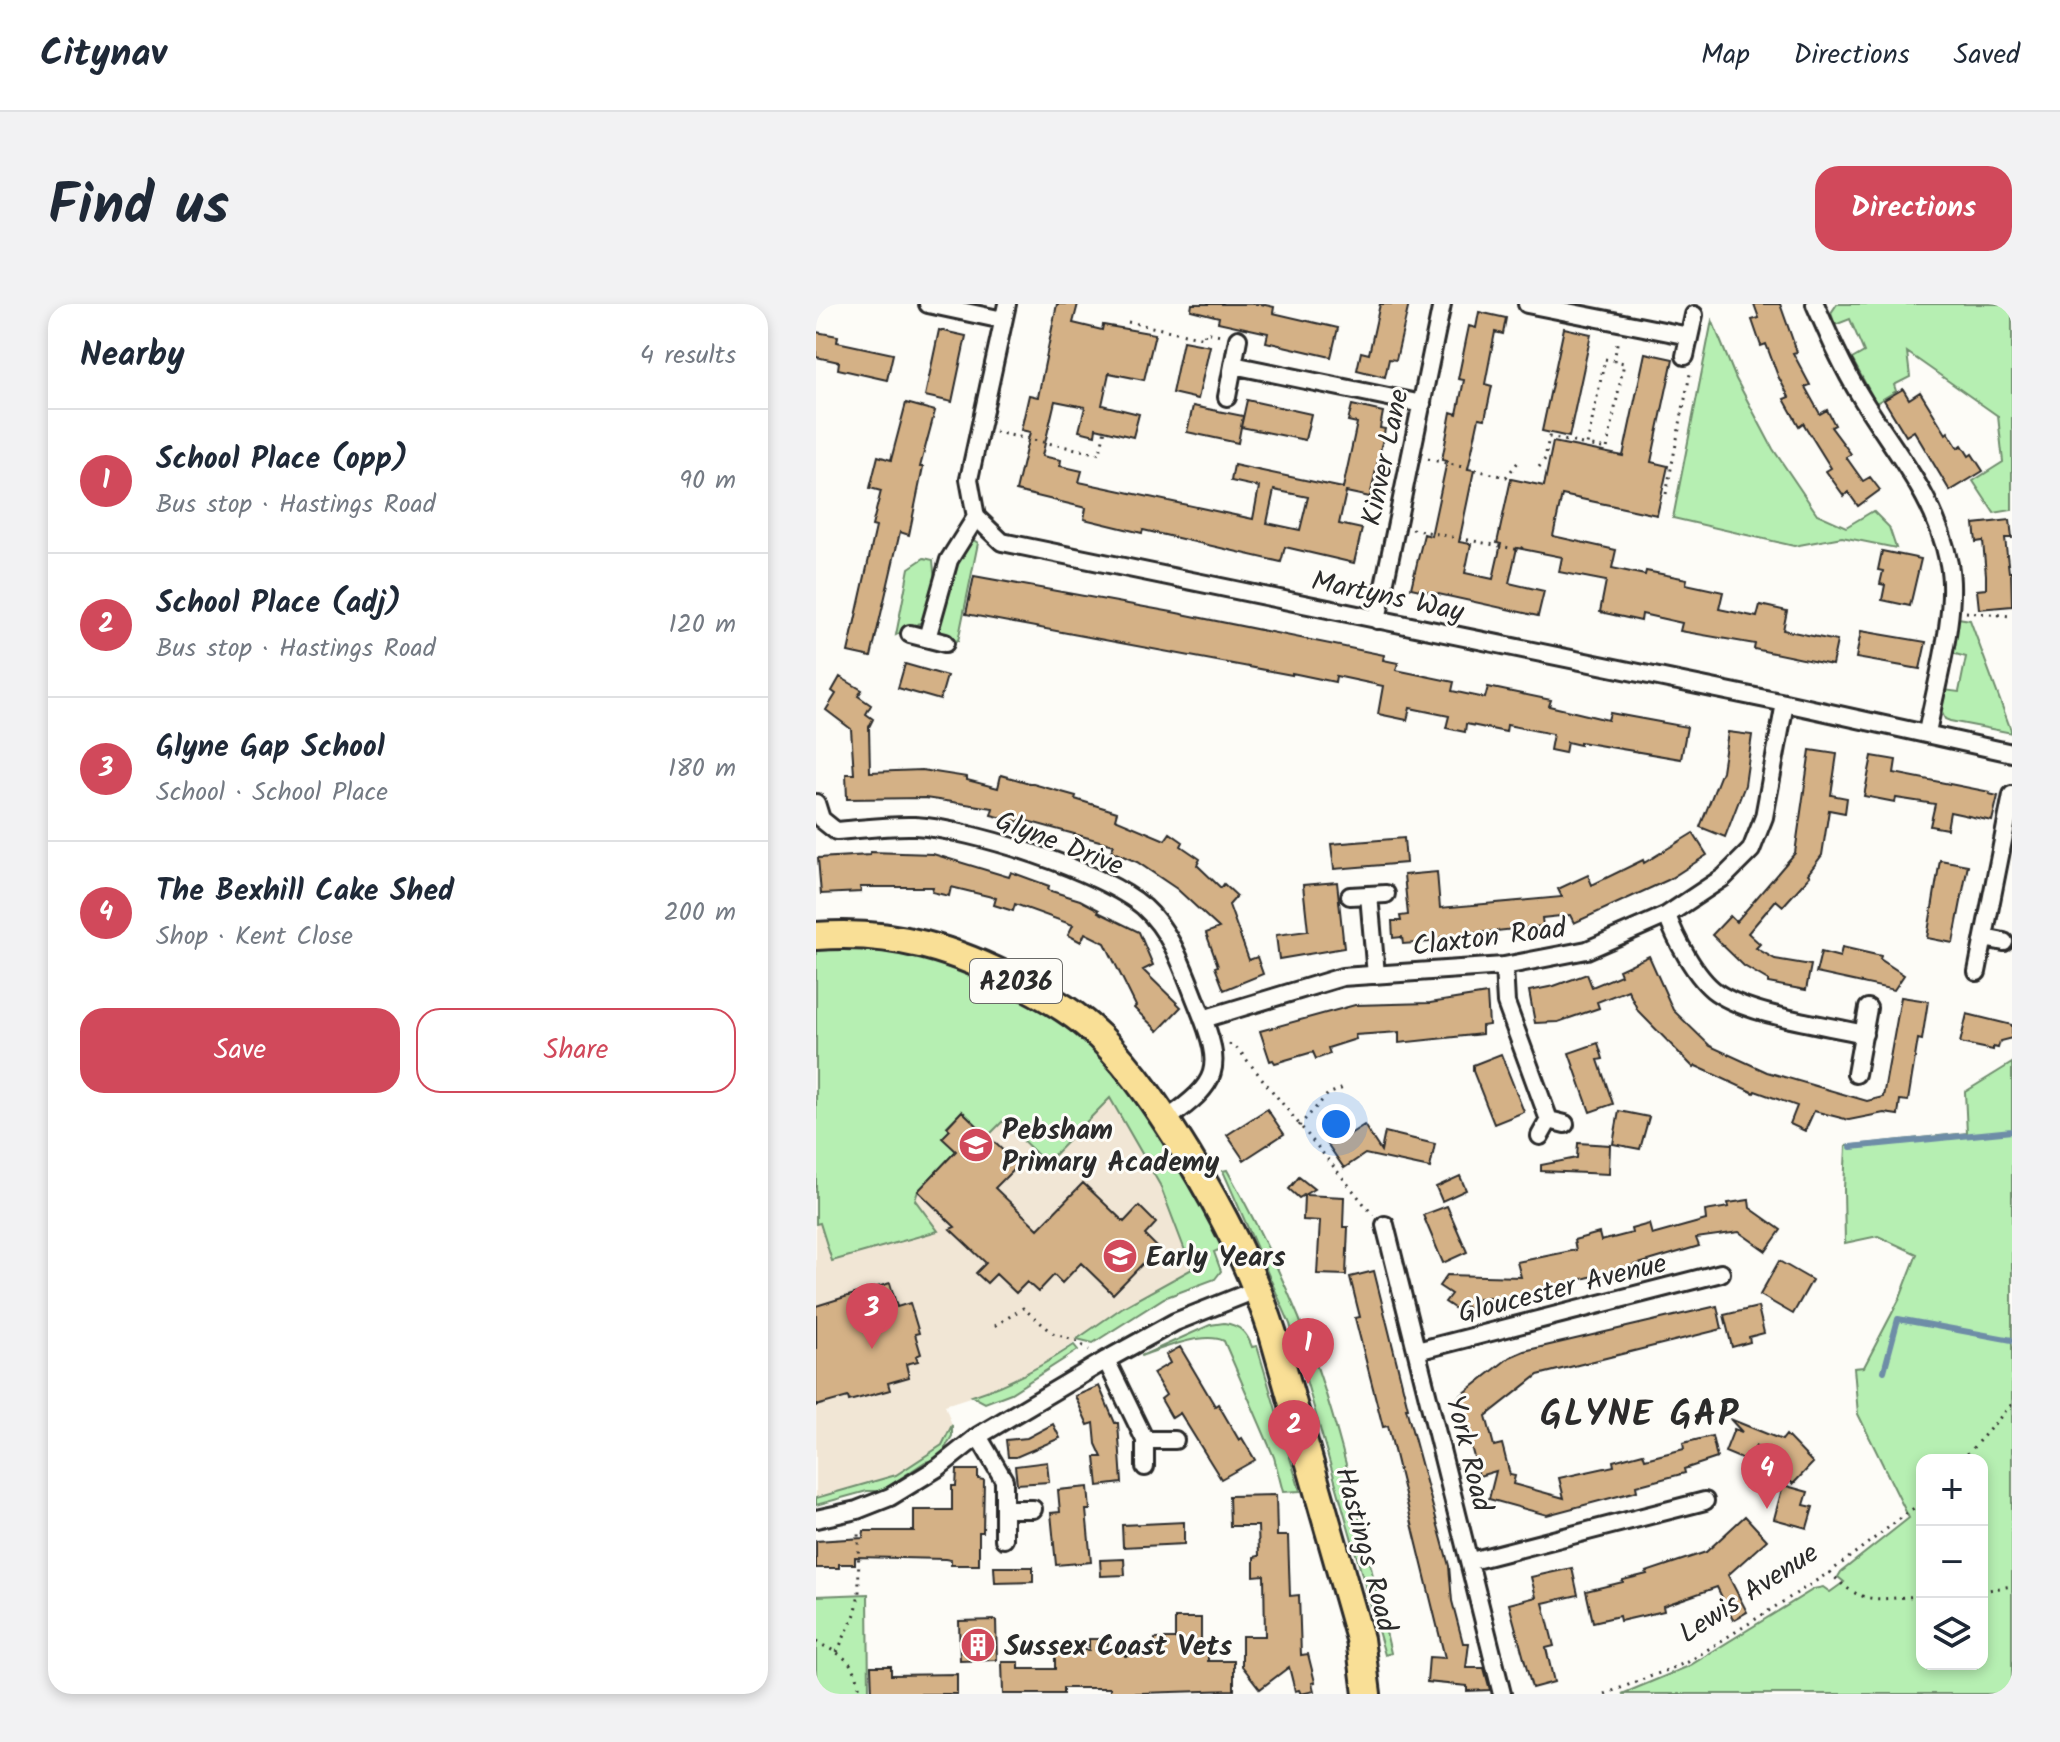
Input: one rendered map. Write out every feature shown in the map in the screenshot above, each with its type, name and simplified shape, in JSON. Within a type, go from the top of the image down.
[{"type":"main road","name":"Hastings Road","points":[[816,936],[893,937],[982,963],[1063,1006],[1098,1035],[1134,1073],[1217,1204],[1258,1289],[1360,1639],[1366,1689]]},
{"type":"street","points":[[928,304],[1005,312],[969,479],[976,517],[949,560],[918,636],[945,643]]},
{"type":"street","name":"Kinver Lane","points":[[1377,620],[1442,304]]},
{"type":"street","points":[[1527,304],[1689,336]]},
{"type":"street","points":[[1815,304],[1861,396],[1919,483],[1937,522],[1949,566],[1950,610],[1927,733]]},
{"type":"street","points":[[1688,363],[1694,315]]},
{"type":"street","points":[[1227,397],[1233,365],[1230,337]]},
{"type":"street","points":[[1233,365],[1422,404]]},
{"type":"street","name":"Martyns Way","points":[[976,517],[1002,542],[1785,703],[2012,753]]},
{"type":"street","name":"Claxton Road","points":[[1203,1019],[1342,977],[1504,966],[1587,950],[1667,915],[1724,877],[1751,850],[1764,817],[1785,703]]},
{"type":"street","points":[[1977,972],[2012,795]]},
{"type":"street","name":"Glyne Drive","points":[[816,803],[821,819],[836,831],[916,826],[972,836],[1038,855],[1109,884],[1145,908],[1173,945],[1203,1019],[1215,1063],[1198,1096],[1166,1120]]},
{"type":"street","points":[[1350,896],[1377,895],[1376,975]]},
{"type":"street","points":[[1667,915],[1674,935],[1713,991],[1742,1006],[1864,1034]]},
{"type":"street","points":[[1984,938],[2004,942]]},
{"type":"street","points":[[1504,966],[1506,1003],[1557,1122],[1540,1136]]},
{"type":"street","points":[[1856,1074],[1868,1008]]},
{"type":"street","name":"York Road","points":[[1385,1225],[1502,1694]]},
{"type":"street","name":"Gloucester Avenue","points":[[1417,1351],[1721,1273]]},
{"type":"street","points":[[816,1519],[857,1510],[890,1497],[939,1467],[978,1436],[1106,1360],[1175,1322],[1258,1289]]},
{"type":"street","points":[[1106,1360],[1145,1440],[1145,1467]]},
{"type":"street","points":[[978,1436],[1004,1480],[1004,1539]]},
{"type":"street","points":[[1145,1440],[1175,1440]]},
{"type":"street","points":[[1471,1561],[1705,1501]]},
{"type":"street","points":[[1004,1509],[1033,1509]]},
{"type":"path","points":[[1128,322],[1204,338],[1205,332],[1230,337]]},
{"type":"path","points":[[1614,361],[1622,323]]},
{"type":"path","points":[[1539,467],[1545,459],[1549,437],[1587,445],[1607,449],[1624,363],[1605,359],[1587,445]]},
{"type":"path","points":[[1666,494],[1688,363]]},
{"type":"path","points":[[1013,436],[1100,454],[1105,429]]},
{"type":"path","points":[[1411,456],[1506,477],[1519,461]]},
{"type":"path","points":[[1396,526],[1520,550],[1524,545]]},
{"type":"path","points":[[1950,610],[2012,616]]},
{"type":"path","points":[[1203,1019],[1224,1041],[1238,1049],[1366,1208],[1385,1225]]},
{"type":"path","points":[[1299,1126],[1328,1094],[1346,1087]]},
{"type":"path","points":[[995,1326],[1023,1308],[1053,1333],[1076,1341],[1106,1360]]},
{"type":"path","points":[[1967,1454],[2012,1404]]},
{"type":"path","name":"Lewis Avenue","points":[[1605,1694],[1688,1662],[1830,1572],[1916,1507]]},
{"type":"path","points":[[837,1652],[856,1612],[859,1592],[857,1510]]},
{"type":"path","points":[[1830,1572],[1841,1584],[1866,1599],[1916,1596]]},
{"type":"path","points":[[1988,1590],[2012,1586]]},
{"type":"path","points":[[816,1642],[837,1652],[853,1665],[860,1694]]},
{"type":"shaded area","name":"Pebsham Primary Academy","points":[[816,967],[1102,1104],[1110,1098],[1160,1185],[1192,1270],[1123,1307],[1039,1368],[1007,1385],[945,1405],[952,1425],[942,1445],[896,1475],[816,1498]]},
{"type":"green space","points":[[1837,304],[2012,304],[2012,510],[1994,513],[1973,481],[2003,462],[1998,416],[1907,352],[1910,377],[1894,385],[1896,391],[1876,403],[1852,359],[1864,352],[1850,319],[1835,325],[1831,313]]},
{"type":"green space","points":[[1712,320],[1736,379],[1773,449],[1817,514],[1846,527],[1873,511],[1889,527],[1896,548],[1842,537],[1794,546],[1673,518]]},
{"type":"green space","points":[[972,539],[978,543],[958,641],[946,638],[935,627],[956,563]]},
{"type":"green space","points":[[924,558],[933,560],[935,583],[924,621],[896,635],[909,568]]},
{"type":"green space","points":[[1958,618],[1970,620],[2012,733],[1950,721],[1941,711],[1944,690],[1959,692],[1966,657],[1952,653]]},
{"type":"green space","points":[[837,946],[898,950],[946,963],[1024,997],[1088,1041],[1146,1111],[1229,1245],[1214,1252],[1221,1271],[1215,1279],[1164,1298],[1093,1343],[1077,1339],[1123,1307],[1192,1269],[1160,1185],[1110,1098],[1046,1163],[1003,1121],[988,1136],[962,1111],[947,1126],[950,1130],[943,1138],[956,1151],[918,1191],[915,1200],[938,1231],[832,1261],[820,1223],[816,1224],[816,948]]},
{"type":"green space","points":[[2012,1063],[2012,1694],[1622,1694],[1689,1666],[1814,1589],[1823,1587],[1830,1592],[1844,1582],[1838,1577],[1841,1572],[1909,1518],[1858,1414],[1854,1368],[1864,1367],[1900,1298],[1917,1254],[1878,1236],[1845,1243],[1846,1146],[1967,1133],[1965,1092]]},
{"type":"green space","points":[[1227,1170],[1291,1299],[1328,1400],[1391,1653],[1385,1655],[1290,1324],[1223,1171]]},
{"type":"green space","points":[[1224,1323],[1239,1328],[1252,1347],[1257,1346],[1300,1491],[1283,1492],[1274,1457],[1224,1341],[1205,1338],[1141,1356],[1210,1325]]},
{"type":"green space","points":[[1074,1345],[1078,1350],[1011,1393],[985,1403],[972,1396],[1025,1374]]},
{"type":"green space","points":[[952,1425],[946,1453],[936,1460],[925,1462],[882,1491],[867,1491],[816,1505],[816,1498],[896,1475],[942,1445]]},
{"type":"green space","points":[[868,1594],[869,1694],[816,1694],[816,1596]]},
{"type":"building","points":[[1057,304],[1078,304],[1073,323],[1102,330],[1103,325],[1155,334],[1144,380],[1109,373],[1102,405],[1139,414],[1133,437],[1096,428],[1095,435],[1079,431],[1085,407],[1055,401],[1042,456],[1061,460],[1060,466],[1082,471],[1079,482],[1253,519],[1259,487],[1231,481],[1234,465],[1343,488],[1357,423],[1348,421],[1352,405],[1383,412],[1380,428],[1385,429],[1370,497],[1346,492],[1339,524],[1362,529],[1354,563],[1285,547],[1281,562],[1143,530],[1142,533],[1084,519],[1086,508],[1016,491],[1030,432],[1021,430],[1029,395],[1038,397]],"holes":[[[1274,490],[1308,497],[1300,530],[1267,523]]]},
{"type":"building","points":[[1192,304],[1261,304],[1274,307],[1273,313],[1338,328],[1331,357],[1266,342],[1268,333],[1218,322],[1219,317],[1191,310]]},
{"type":"building","points":[[1380,304],[1409,304],[1396,360],[1389,359],[1385,377],[1357,370],[1361,352],[1369,354]]},
{"type":"building","points":[[1754,304],[1780,304],[1797,352],[1793,353],[1810,385],[1805,387],[1820,414],[1827,410],[1835,425],[1831,427],[1851,454],[1846,457],[1863,481],[1870,477],[1880,490],[1858,506],[1848,492],[1844,496],[1826,471],[1831,468],[1803,423],[1799,426],[1784,399],[1789,397],[1766,344],[1761,346],[1752,320],[1759,318]]},
{"type":"building","points":[[1479,312],[1506,318],[1503,334],[1495,332],[1485,384],[1492,386],[1485,419],[1479,418],[1468,469],[1474,470],[1459,542],[1471,544],[1465,573],[1493,579],[1501,544],[1497,543],[1511,479],[1544,486],[1553,442],[1623,456],[1645,353],[1673,359],[1651,462],[1668,466],[1657,515],[1562,495],[1553,536],[1616,550],[1612,568],[1687,579],[1686,584],[1723,592],[1719,609],[1757,617],[1760,605],[1787,611],[1783,630],[1837,641],[1832,665],[1754,649],[1755,644],[1680,631],[1682,623],[1642,614],[1641,621],[1600,612],[1606,581],[1559,572],[1562,557],[1517,548],[1509,583],[1544,591],[1538,616],[1411,588],[1424,534],[1431,536],[1447,461],[1442,460],[1451,412],[1457,414],[1464,380],[1458,379],[1469,326],[1476,328]]},
{"type":"building","points":[[1564,328],[1591,334],[1569,437],[1542,431]]},
{"type":"building","points":[[939,330],[966,336],[952,402],[925,396]]},
{"type":"building","points":[[816,332],[838,336],[837,342],[893,354],[887,380],[838,369],[839,362],[816,357]]},
{"type":"building","points":[[1183,341],[1210,346],[1198,399],[1172,393]]},
{"type":"building","points":[[1903,389],[1909,399],[1920,392],[1946,434],[1948,432],[1958,448],[1962,445],[1969,456],[1972,454],[1983,471],[1950,491],[1914,431],[1906,436],[1884,400]]},
{"type":"building","points":[[1247,400],[1311,414],[1305,440],[1241,427]]},
{"type":"building","points":[[906,403],[935,411],[920,467],[923,467],[909,535],[900,532],[871,657],[848,652],[881,491],[870,488],[878,456],[891,460]]},
{"type":"building","points":[[1193,406],[1243,416],[1238,443],[1187,432]]},
{"type":"building","points":[[2010,520],[2012,538],[2005,538],[2011,572],[2012,606],[1979,609],[1977,590],[1986,589],[1986,575],[1983,541],[1976,542],[1974,524]]},
{"type":"building","points":[[1882,551],[1921,559],[1910,606],[1882,600],[1885,585],[1880,584],[1883,571],[1878,570]]},
{"type":"building","points":[[974,576],[1384,655],[1383,660],[1398,663],[1396,670],[1454,682],[1452,691],[1485,698],[1488,687],[1551,700],[1549,706],[1608,720],[1610,713],[1687,727],[1681,759],[1580,742],[1580,745],[1567,742],[1565,753],[1550,750],[1553,734],[1507,725],[1506,732],[1466,724],[1465,732],[1446,728],[1449,716],[1410,708],[1407,720],[1378,714],[1383,686],[1336,676],[1335,682],[1292,675],[966,614]]},
{"type":"building","points":[[1861,631],[1926,642],[1920,669],[1856,658]]},
{"type":"building","points":[[905,664],[947,676],[940,700],[898,688]]},
{"type":"building","points":[[840,677],[862,690],[858,696],[871,705],[866,714],[873,719],[869,727],[870,772],[922,770],[967,777],[967,780],[998,788],[1001,775],[1076,796],[1075,799],[1117,812],[1115,819],[1165,840],[1170,833],[1183,842],[1181,846],[1200,859],[1197,865],[1221,888],[1224,884],[1237,896],[1229,905],[1249,960],[1257,957],[1263,974],[1224,990],[1206,933],[1219,928],[1177,889],[1137,862],[1111,851],[1114,845],[1020,819],[1020,822],[991,815],[993,808],[925,798],[847,799],[846,774],[854,774],[851,729],[826,710],[836,694],[832,691]]},
{"type":"building","points":[[1728,732],[1752,735],[1745,785],[1725,837],[1700,827],[1722,771]]},
{"type":"building","points":[[1810,750],[1837,754],[1831,795],[1847,798],[1845,813],[1829,810],[1822,855],[1808,874],[1810,876],[1783,906],[1776,900],[1748,933],[1760,944],[1756,948],[1775,959],[1811,965],[1806,990],[1768,983],[1768,980],[1744,966],[1712,935],[1730,916],[1736,922],[1795,853]]},
{"type":"building","points":[[1872,756],[1896,760],[1894,773],[1998,796],[1992,821],[1950,812],[1947,829],[1930,826],[1935,804],[1896,798],[1895,802],[1864,796]]},
{"type":"building","points":[[1693,833],[1707,855],[1668,880],[1574,923],[1570,915],[1542,918],[1543,926],[1441,937],[1442,941],[1403,944],[1402,937],[1393,938],[1392,921],[1401,921],[1400,916],[1408,915],[1404,875],[1437,872],[1440,908],[1562,897],[1558,889],[1588,875],[1592,885],[1643,860],[1644,863]]},
{"type":"building","points":[[1404,838],[1406,863],[1334,869],[1331,844]]},
{"type":"building","points":[[870,852],[933,854],[1009,877],[1011,872],[1049,886],[1048,890],[1080,900],[1139,932],[1153,965],[1143,970],[1181,1007],[1158,1031],[1134,1008],[1136,1006],[1105,943],[1085,933],[1081,942],[1068,935],[1073,925],[1015,904],[1013,911],[994,905],[996,898],[951,887],[949,896],[932,892],[933,887],[860,887],[861,892],[821,894],[818,858],[870,855]]},
{"type":"building","points":[[1940,860],[1968,865],[1953,943],[1927,938]]},
{"type":"building","points":[[1337,882],[1344,948],[1279,959],[1276,935],[1308,931],[1303,885]]},
{"type":"building","points":[[1842,947],[1881,956],[1880,959],[1904,975],[1894,990],[1816,973],[1821,952],[1840,957]]},
{"type":"building","points":[[1649,956],[1673,1010],[1710,1046],[1767,1072],[1867,1101],[1883,1097],[1901,997],[1928,1001],[1908,1101],[1900,1100],[1898,1115],[1884,1113],[1849,1120],[1814,1111],[1805,1131],[1790,1124],[1797,1106],[1754,1093],[1696,1066],[1694,1068],[1638,1011],[1628,990],[1597,1002],[1599,1008],[1558,1022],[1535,1023],[1529,991],[1587,974],[1592,987],[1621,975],[1619,970]]},
{"type":"building","points":[[1487,994],[1489,1025],[1482,1026],[1482,1034],[1399,1043],[1399,1032],[1355,1035],[1356,1039],[1328,1048],[1330,1054],[1316,1059],[1313,1052],[1275,1063],[1270,1061],[1260,1031],[1355,1005],[1430,1003]]},
{"type":"building","points":[[1967,1014],[2012,1025],[2012,1038],[2000,1041],[1998,1048],[1993,1047],[1993,1050],[1960,1043]]},
{"type":"building","points":[[1598,1043],[1603,1059],[1598,1060],[1613,1104],[1590,1112],[1569,1053]]},
{"type":"building","points":[[1501,1054],[1524,1112],[1494,1124],[1473,1065]]},
{"type":"building","points":[[1267,1109],[1284,1134],[1244,1160],[1227,1135]]},
{"type":"building","points":[[962,1111],[1018,1165],[995,1188],[1038,1229],[1083,1183],[1124,1222],[1139,1206],[1156,1223],[1145,1235],[1158,1248],[1113,1294],[1081,1263],[1062,1283],[1054,1275],[1038,1292],[1027,1282],[1016,1293],[996,1274],[987,1283],[976,1273],[986,1263],[950,1229],[955,1227],[918,1191],[956,1151],[942,1138],[950,1130],[947,1127]]},
{"type":"building","points":[[1619,1111],[1649,1117],[1640,1149],[1613,1144]]},
{"type":"building","points":[[1364,1125],[1381,1151],[1385,1132],[1435,1144],[1430,1168],[1365,1154],[1344,1168],[1324,1139],[1340,1129],[1345,1137]]},
{"type":"building","points":[[1578,1143],[1610,1145],[1609,1174],[1541,1171],[1541,1165],[1577,1158]]},
{"type":"building","points":[[1460,1176],[1466,1190],[1442,1201],[1436,1187]]},
{"type":"building","points":[[1299,1177],[1314,1189],[1299,1198],[1289,1189]]},
{"type":"building","points":[[1304,1195],[1344,1197],[1343,1227],[1348,1227],[1346,1275],[1317,1274],[1320,1221],[1303,1220]]},
{"type":"building","points":[[1749,1200],[1750,1208],[1781,1230],[1766,1251],[1739,1232],[1696,1238],[1699,1246],[1635,1265],[1510,1298],[1479,1298],[1474,1313],[1462,1304],[1457,1310],[1445,1302],[1451,1294],[1439,1286],[1447,1275],[1521,1277],[1517,1262],[1576,1250],[1574,1240],[1599,1233],[1601,1241],[1632,1233],[1631,1229],[1649,1224],[1652,1235],[1706,1220],[1705,1211]]},
{"type":"building","points":[[1447,1206],[1467,1252],[1443,1263],[1423,1215]]},
{"type":"building","points":[[1779,1261],[1812,1280],[1793,1314],[1760,1295]]},
{"type":"building","points":[[1374,1271],[1406,1408],[1449,1566],[1452,1601],[1463,1643],[1469,1643],[1466,1668],[1484,1668],[1490,1690],[1467,1691],[1467,1686],[1427,1682],[1429,1657],[1445,1658],[1388,1426],[1383,1427],[1355,1318],[1360,1317],[1350,1277]]},
{"type":"building","points":[[890,1283],[897,1307],[910,1303],[919,1333],[915,1334],[921,1354],[916,1356],[918,1361],[906,1364],[909,1377],[888,1383],[890,1390],[816,1406],[816,1306]]},
{"type":"building","points":[[1717,1306],[1722,1329],[1538,1375],[1486,1416],[1494,1446],[1502,1444],[1510,1475],[1515,1476],[1513,1484],[1564,1498],[1559,1478],[1614,1466],[1613,1461],[1643,1453],[1645,1459],[1684,1449],[1683,1443],[1712,1436],[1717,1458],[1684,1469],[1685,1473],[1636,1486],[1637,1491],[1547,1515],[1489,1499],[1496,1471],[1479,1476],[1458,1398],[1510,1357],[1524,1351]]},
{"type":"building","points":[[1758,1307],[1764,1333],[1749,1337],[1750,1342],[1732,1347],[1724,1315]]},
{"type":"building","points":[[1180,1347],[1215,1406],[1218,1404],[1255,1460],[1221,1479],[1180,1413],[1172,1418],[1161,1399],[1166,1395],[1153,1373],[1170,1363],[1166,1355]]},
{"type":"building","points":[[1099,1386],[1115,1423],[1118,1423],[1122,1483],[1098,1486],[1095,1457],[1102,1457],[1096,1444],[1094,1423],[1088,1425],[1075,1396]]},
{"type":"building","points":[[1730,1419],[1782,1440],[1786,1435],[1813,1463],[1793,1484],[1756,1446],[1749,1462],[1725,1452],[1734,1429],[1742,1432]]},
{"type":"building","points":[[1053,1424],[1060,1438],[1016,1457],[1008,1457],[1006,1440],[1027,1438]]},
{"type":"building","points":[[1047,1462],[1049,1482],[1017,1484],[1015,1466]]},
{"type":"building","points":[[957,1470],[978,1470],[978,1479],[984,1480],[979,1565],[951,1565],[951,1560],[945,1559],[855,1557],[855,1564],[816,1568],[816,1541],[863,1538],[864,1531],[914,1531],[914,1510],[952,1510],[952,1486],[956,1486]]},
{"type":"building","points":[[1783,1485],[1808,1492],[1804,1505],[1813,1507],[1807,1528],[1774,1519]]},
{"type":"building","points":[[1088,1487],[1090,1510],[1086,1510],[1091,1562],[1056,1565],[1051,1513],[1060,1512],[1058,1490]]},
{"type":"building","points":[[1276,1495],[1277,1536],[1288,1536],[1290,1596],[1299,1595],[1301,1655],[1308,1654],[1315,1682],[1312,1683],[1314,1691],[1301,1694],[1299,1690],[1295,1691],[1289,1667],[1260,1689],[1242,1666],[1242,1636],[1265,1636],[1264,1575],[1254,1576],[1254,1557],[1259,1556],[1258,1526],[1230,1526],[1229,1496]]},
{"type":"building","points":[[1745,1516],[1767,1540],[1728,1575],[1747,1612],[1733,1620],[1717,1587],[1663,1606],[1664,1611],[1620,1621],[1619,1616],[1593,1622],[1586,1591],[1623,1582],[1706,1552]]},
{"type":"building","points":[[1184,1522],[1184,1544],[1123,1547],[1122,1525]]},
{"type":"building","points":[[1124,1559],[1125,1575],[1101,1576],[1100,1560]]},
{"type":"building","points":[[994,1567],[1033,1567],[1033,1582],[995,1583]]},
{"type":"building","points":[[1572,1568],[1578,1595],[1543,1603],[1554,1646],[1546,1648],[1554,1682],[1532,1688],[1509,1604],[1536,1597],[1531,1577]]},
{"type":"building","points":[[1175,1618],[1201,1618],[1201,1654],[1208,1654],[1208,1661],[1234,1661],[1234,1690],[1110,1694],[1110,1688],[1063,1688],[1063,1694],[1003,1694],[1002,1662],[1019,1662],[1019,1669],[1055,1669],[1055,1655],[1065,1655],[1065,1650],[1089,1650],[1089,1639],[1108,1639],[1108,1652],[1125,1651],[1125,1656],[1155,1656],[1155,1639],[1175,1639]]},
{"type":"building","name":"Sussex Coast Vets","points":[[996,1620],[997,1660],[960,1661],[959,1621]]},
{"type":"building","points":[[871,1666],[891,1666],[891,1675],[957,1674],[957,1694],[872,1694]]},
{"type":"waterway","points":[[1851,1147],[2012,1131]]},
{"type":"waterway","points":[[1884,1371],[1898,1319],[2012,1340]]},
{"type":"place","name":"Pebsham Primary Academy","points":[[976,1145]]},
{"type":"place","name":"Early Years","points":[[1120,1256]]},
{"type":"place","name":"Glyne Gap School","points":[[872,1349]]},
{"type":"place","name":"School Place (opp)","points":[[1308,1384]]},
{"type":"place","name":"School Place (adj)","points":[[1294,1466]]},
{"type":"place","name":"The Bexhill Cake Shed","points":[[1767,1509]]},
{"type":"place","name":"Sussex Coast Vets","points":[[978,1645]]},
{"type":"district","name":"GLYNE GAP","points":[[1640,1412]]}]
